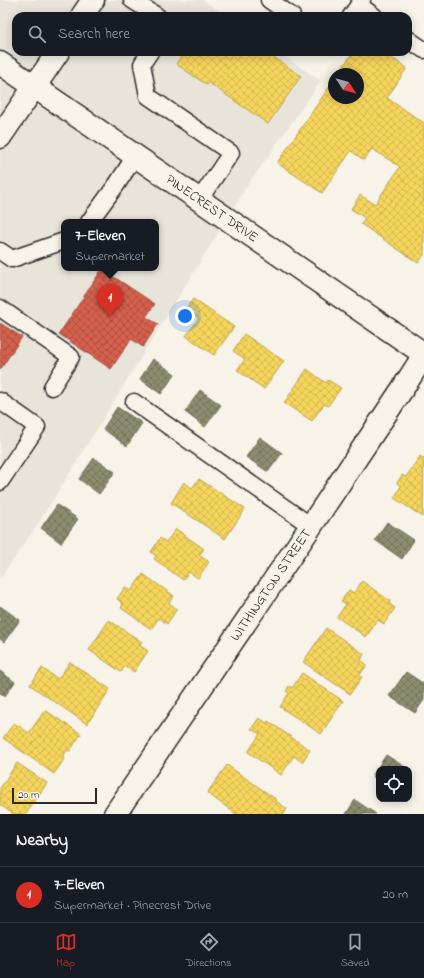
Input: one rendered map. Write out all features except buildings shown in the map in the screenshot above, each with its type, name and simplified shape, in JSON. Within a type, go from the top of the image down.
[{"type":"street","points":[[85,12],[93,0]]},
{"type":"street","points":[[0,137],[55,56]]},
{"type":"street","name":"PINECREST DRIVE","points":[[0,63],[424,355]]},
{"type":"street","name":"WITHINGTON STREET","points":[[115,814],[311,526],[424,355]]},
{"type":"lane","points":[[132,0],[151,12]]},
{"type":"lane","points":[[269,0],[286,12]]},
{"type":"lane","points":[[357,7],[366,12]]},
{"type":"lane","points":[[412,42],[424,50]]},
{"type":"lane","points":[[147,56],[142,64],[148,96],[231,153],[199,200]]},
{"type":"lane","points":[[91,219],[135,156]]},
{"type":"lane","points":[[0,251],[12,259],[61,242]]},
{"type":"lane","points":[[0,308],[71,357],[52,387]]},
{"type":"lane","points":[[0,401],[37,427],[0,482]]},
{"type":"lane","points":[[134,402],[311,526]]},
{"type":"shaded area","points":[[0,0],[203,0],[220,12],[12,12],[12,56],[284,56],[321,81],[247,186],[40,521],[0,579]]},
{"type":"place","name":"7-Eleven","points":[[110,317]]}]
